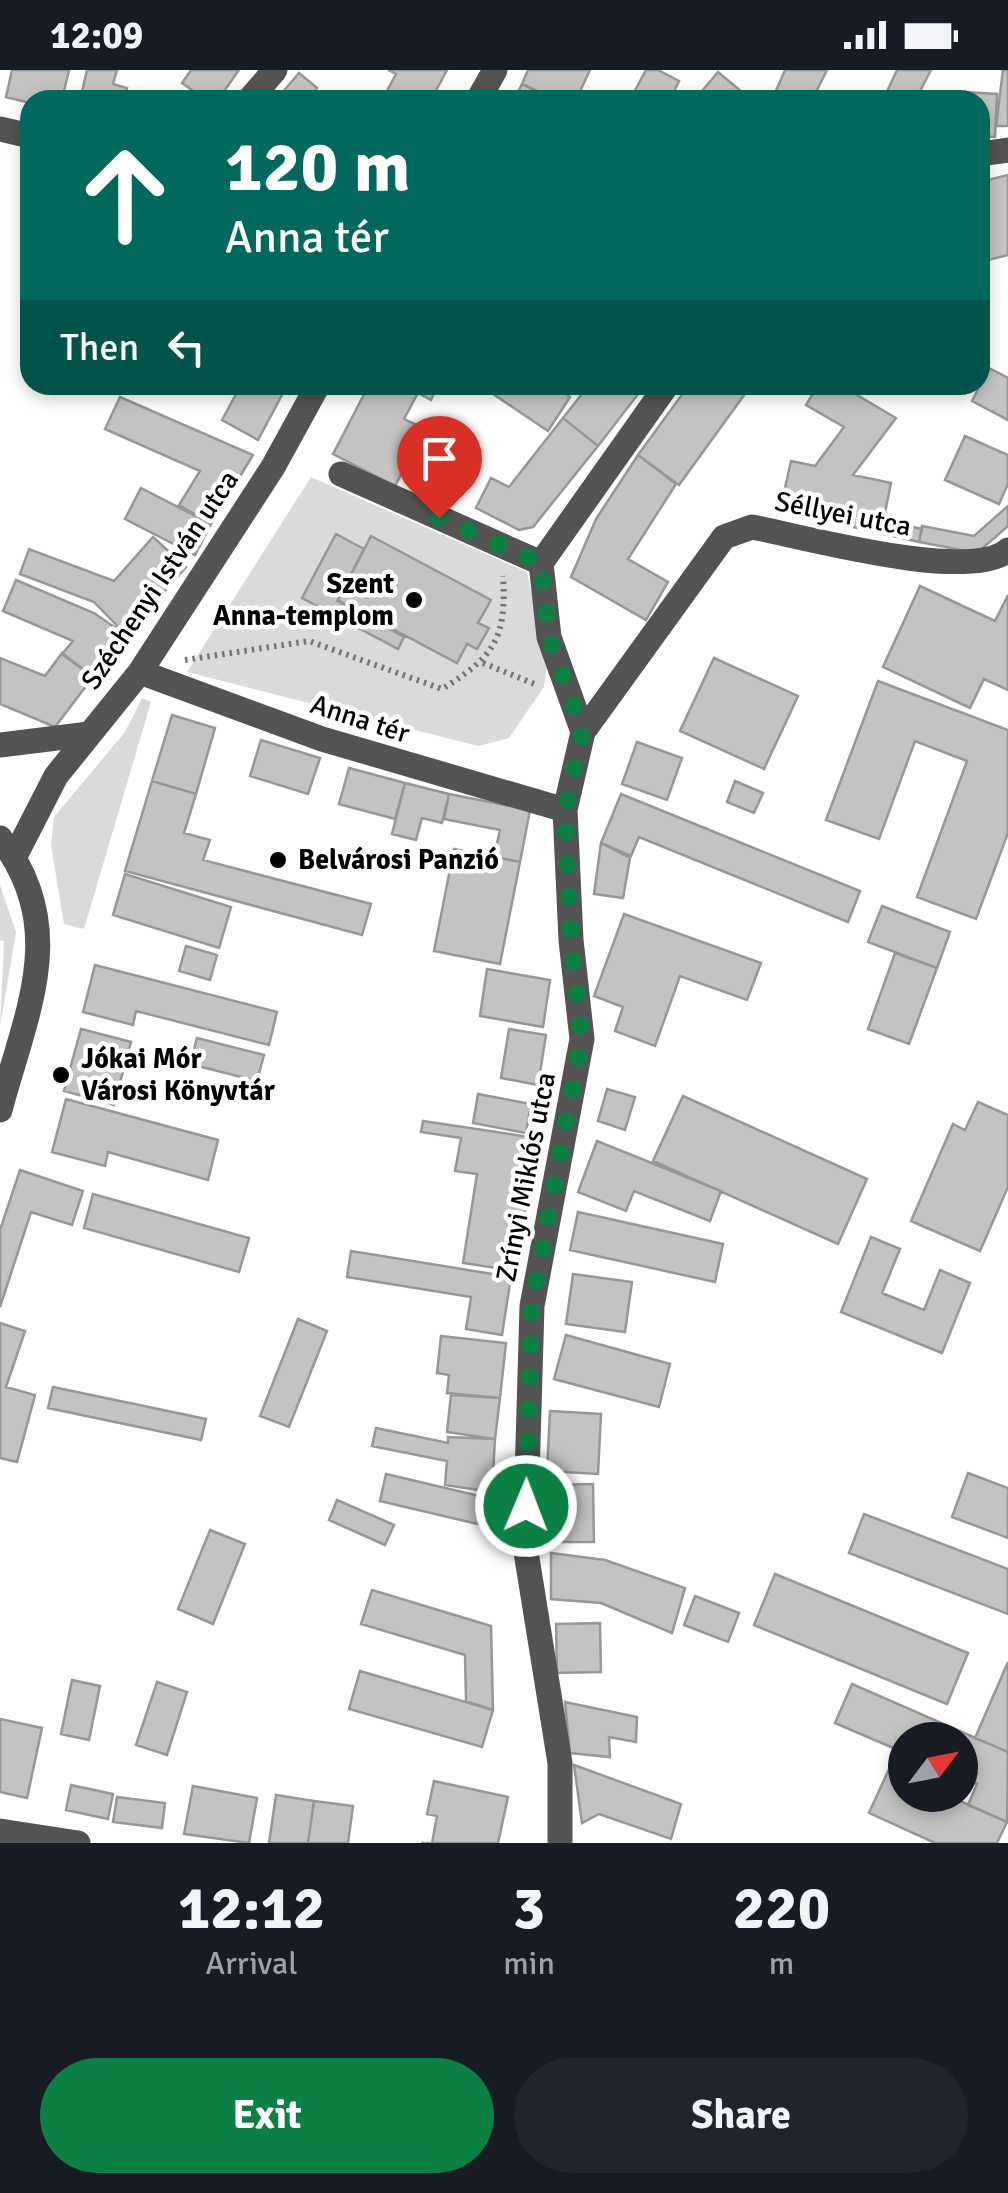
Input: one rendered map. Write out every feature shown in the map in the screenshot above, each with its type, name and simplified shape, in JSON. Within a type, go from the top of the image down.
[{"type":"street","points":[[257,90],[275,70]]},
{"type":"street","name":"Széchenyi István utca","points":[[7,847],[56,776],[140,672],[273,467],[313,395]]},
{"type":"street","points":[[565,810],[583,732],[549,636],[541,563],[660,395]]},
{"type":"street","points":[[340,474],[541,563]]},
{"type":"street","name":"Séllyei utca","points":[[583,732],[652,631],[724,537],[752,527],[952,566],[1000,558],[1008,550]]},
{"type":"street","name":"Anna tér","points":[[140,672],[322,739],[565,810]]},
{"type":"street","points":[[0,745],[88,734]]},
{"type":"street","name":"Zrínyi Miklós utca","points":[[560,1843],[560,1763],[525,1546],[532,1306],[582,1038],[571,940],[565,810]]},
{"type":"street","points":[[0,1110],[39,959],[40,923],[7,847]]},
{"type":"street","points":[[0,1831],[78,1843]]},
{"type":"path","points":[[197,656],[310,641],[442,689],[483,664],[506,616],[502,561],[505,547]]},
{"type":"path","points":[[483,664],[569,694]]},
{"type":"shaded area","points":[[311,477],[527,572],[547,664],[544,687],[509,738],[478,746],[187,672]]},
{"type":"shaded area","points":[[142,698],[151,702],[84,929],[64,924],[51,845],[54,817],[125,732]]},
{"type":"shaded area","points":[[0,885],[16,932],[0,1027],[4,941],[0,940]]},
{"type":"building","points":[[12,70],[69,70],[64,90],[20,90],[20,100],[6,97]]},
{"type":"building","points":[[87,70],[117,70],[113,84],[127,88],[126,90],[82,90]]},
{"type":"building","points":[[191,70],[239,70],[225,90],[192,90],[182,83]]},
{"type":"building","points":[[388,70],[447,70],[436,90],[387,90],[396,74]]},
{"type":"building","points":[[528,70],[590,70],[581,90],[535,90],[522,84]]},
{"type":"building","points":[[646,70],[658,70],[679,81],[675,90],[635,90]]},
{"type":"building","points":[[785,70],[827,70],[817,90],[776,90]]},
{"type":"building","points":[[897,70],[931,70],[921,90],[888,90]]},
{"type":"building","points":[[1003,70],[1008,70],[1008,126],[996,126]]},
{"type":"building","points":[[718,72],[740,90],[703,90]]},
{"type":"building","points":[[299,73],[317,88],[315,90],[285,90]]},
{"type":"building","points":[[990,94],[997,94],[995,137],[990,137]]},
{"type":"building","points":[[1008,175],[1008,255],[990,260],[990,180]]},
{"type":"building","points":[[990,369],[1008,378],[1008,420],[972,401],[975,395],[990,395]]},
{"type":"building","points":[[236,395],[282,395],[258,440],[222,420]]},
{"type":"building","points":[[364,395],[417,395],[404,419],[425,429],[395,486],[333,454]]},
{"type":"building","points":[[494,395],[570,397],[548,431]]},
{"type":"building","points":[[581,395],[637,395],[598,446],[563,418]]},
{"type":"building","points":[[682,395],[744,395],[679,485],[638,455]]},
{"type":"building","points":[[812,395],[857,395],[896,418],[853,475],[891,483],[881,533],[780,511],[791,461],[815,466],[844,427],[806,405]]},
{"type":"building","points":[[120,397],[253,455],[211,524],[179,505],[200,471],[105,429]]},
{"type":"building","points":[[563,418],[598,446],[533,527],[519,530],[476,508],[491,478],[509,487]]},
{"type":"building","points":[[965,436],[1008,455],[1008,484],[999,504],[945,480]]},
{"type":"building","points":[[638,455],[676,484],[628,559],[668,582],[646,620],[571,577],[596,519]]},
{"type":"building","points":[[141,488],[211,524],[195,555],[125,519]]},
{"type":"building","points":[[1008,506],[1008,526],[977,553],[919,542],[922,526],[974,536]]},
{"type":"building","points":[[887,521],[922,529],[919,542],[884,534]]},
{"type":"building","points":[[336,534],[364,549],[337,601],[404,637],[398,649],[302,598]]},
{"type":"building","name":"Szent Anna-templom","points":[[371,536],[491,600],[478,623],[489,628],[477,649],[467,644],[457,663],[338,600]]},
{"type":"building","points":[[153,537],[186,567],[126,635],[94,602],[20,574],[29,549],[114,581]]},
{"type":"building","points":[[16,580],[94,613],[126,635],[93,677],[62,654],[73,641],[3,611]]},
{"type":"building","points":[[920,586],[995,621],[1008,595],[1008,690],[984,679],[970,708],[883,667]]},
{"type":"building","points":[[62,653],[93,677],[55,727],[0,704],[0,658],[45,676]]},
{"type":"building","points":[[714,658],[798,696],[764,769],[680,731]]},
{"type":"building","points":[[878,681],[1008,730],[1008,833],[976,919],[917,897],[967,761],[915,741],[879,839],[826,820]]},
{"type":"building","points":[[172,715],[215,728],[196,794],[152,781]]},
{"type":"building","points":[[261,740],[320,758],[308,794],[250,776]]},
{"type":"building","points":[[637,742],[682,758],[667,800],[622,784]]},
{"type":"building","points":[[349,768],[405,783],[395,819],[339,804]]},
{"type":"building","points":[[152,781],[196,794],[184,833],[210,840],[203,860],[371,904],[362,935],[125,871]]},
{"type":"building","points":[[735,781],[763,793],[754,813],[727,802]]},
{"type":"building","points":[[405,783],[449,794],[442,823],[422,818],[416,840],[392,834]]},
{"type":"building","points":[[449,794],[530,810],[520,862],[494,857],[500,830],[444,819]]},
{"type":"building","points":[[621,794],[860,891],[848,922],[639,837],[631,856],[601,843]]},
{"type":"building","points":[[601,843],[630,858],[623,898],[594,894]]},
{"type":"building","points":[[454,849],[520,862],[500,964],[434,951]]},
{"type":"building","points":[[125,874],[231,907],[219,948],[113,915]]},
{"type":"building","points":[[882,906],[950,932],[937,968],[868,942]]},
{"type":"building","points":[[624,914],[761,963],[747,1000],[680,976],[655,1046],[615,1031],[623,1007],[594,996]]},
{"type":"building","points":[[186,946],[217,955],[210,980],[179,971]]},
{"type":"building","points":[[895,953],[937,968],[909,1044],[868,1029]]},
{"type":"building","points":[[95,965],[277,1012],[269,1045],[136,1011],[133,1025],[83,1012]]},
{"type":"building","points":[[487,969],[550,980],[543,1027],[480,1016]]},
{"type":"building","points":[[81,1029],[131,1042],[114,1105],[64,1091]]},
{"type":"building","points":[[509,1029],[546,1035],[538,1085],[501,1078]]},
{"type":"building","points":[[197,1038],[264,1055],[257,1081],[190,1064]]},
{"type":"building","points":[[607,1089],[635,1097],[625,1130],[598,1121]]},
{"type":"building","points":[[478,1094],[531,1104],[526,1133],[473,1123]]},
{"type":"building","points":[[683,1096],[867,1179],[838,1244],[653,1161]]},
{"type":"building","points":[[66,1099],[218,1140],[208,1180],[108,1152],[105,1166],[52,1152]]},
{"type":"building","points":[[978,1102],[1008,1115],[1008,1187],[980,1251],[911,1221],[953,1124],[965,1130]]},
{"type":"building","points":[[423,1121],[536,1138],[516,1271],[463,1263],[477,1174],[455,1171],[461,1138],[421,1132]]},
{"type":"building","points":[[597,1141],[721,1191],[710,1221],[634,1191],[626,1211],[578,1192]]},
{"type":"building","points":[[20,1170],[83,1191],[72,1225],[31,1212],[0,1307],[0,1230]]},
{"type":"building","points":[[93,1194],[249,1238],[239,1272],[84,1228]]},
{"type":"building","points":[[578,1212],[723,1244],[715,1282],[570,1250]]},
{"type":"building","points":[[871,1237],[900,1249],[882,1293],[924,1310],[940,1270],[970,1283],[942,1353],[841,1312]]},
{"type":"building","points":[[351,1251],[511,1277],[502,1335],[466,1329],[471,1297],[347,1277]]},
{"type":"building","points":[[573,1274],[632,1282],[625,1332],[566,1324]]},
{"type":"building","points":[[298,1319],[327,1331],[289,1427],[260,1416]]},
{"type":"building","points":[[0,1323],[25,1331],[6,1387],[35,1395],[17,1462],[0,1458]]},
{"type":"building","points":[[566,1335],[670,1364],[659,1407],[554,1379]]},
{"type":"building","points":[[441,1336],[506,1343],[500,1398],[447,1393],[449,1375],[437,1373]]},
{"type":"building","points":[[53,1387],[206,1419],[201,1440],[48,1408]]},
{"type":"building","points":[[451,1395],[500,1398],[495,1439],[447,1432]]},
{"type":"building","points":[[550,1411],[601,1414],[598,1474],[547,1471]]},
{"type":"building","points":[[376,1428],[448,1443],[448,1437],[495,1439],[492,1492],[445,1485],[447,1461],[372,1446]]},
{"type":"building","points":[[968,1473],[1008,1488],[1008,1538],[952,1517]]},
{"type":"building","points":[[386,1474],[492,1499],[486,1526],[380,1501]]},
{"type":"building","points":[[593,1484],[594,1542],[549,1542],[548,1485]]},
{"type":"building","points":[[337,1500],[394,1525],[385,1545],[329,1520]]},
{"type":"building","points":[[864,1514],[1008,1569],[1008,1614],[849,1553]]},
{"type":"building","points":[[210,1530],[245,1544],[213,1624],[178,1609]]},
{"type":"building","points":[[551,1553],[605,1560],[685,1588],[672,1633],[601,1603],[551,1599]]},
{"type":"building","points":[[775,1574],[968,1653],[947,1704],[754,1625]]},
{"type":"building","points":[[372,1590],[491,1626],[493,1710],[466,1701],[465,1655],[361,1624]]},
{"type":"building","points":[[695,1596],[739,1613],[728,1642],[684,1625]]},
{"type":"building","points":[[600,1623],[601,1672],[557,1673],[556,1624]]},
{"type":"building","points":[[1008,1662],[1008,1752],[978,1739]]},
{"type":"building","points":[[360,1671],[493,1710],[482,1747],[349,1709]]},
{"type":"building","points":[[72,1680],[100,1686],[89,1740],[61,1734]]},
{"type":"building","points":[[157,1682],[187,1692],[167,1755],[136,1745]]},
{"type":"building","points":[[852,1684],[939,1722],[888,1722],[888,1746],[835,1723]]},
{"type":"building","points":[[565,1702],[637,1717],[636,1742],[609,1737],[610,1757],[570,1753]]},
{"type":"building","points":[[0,1719],[42,1728],[27,1798],[0,1792]]},
{"type":"building","points":[[978,1739],[1008,1752],[1007,1822],[978,1809]]},
{"type":"building","points":[[574,1765],[681,1804],[671,1839],[599,1814],[582,1823]]},
{"type":"building","points":[[888,1771],[888,1812],[978,1812],[978,1809],[1007,1822],[997,1843],[935,1843],[869,1813]]},
{"type":"building","points":[[434,1781],[508,1797],[498,1843],[432,1843],[437,1816],[427,1814]]},
{"type":"building","points":[[71,1785],[113,1794],[108,1819],[66,1810]]},
{"type":"building","points":[[193,1786],[257,1798],[249,1843],[184,1834]]},
{"type":"building","points":[[276,1795],[314,1801],[308,1843],[269,1843]]},
{"type":"building","points":[[117,1797],[165,1803],[162,1828],[113,1822]]},
{"type":"building","points":[[314,1801],[353,1806],[348,1843],[308,1843]]},
{"type":"place","name":"Szent Anna-templom","points":[[414,600]]},
{"type":"place","name":"Belvárosi Panzió","points":[[278,860]]},
{"type":"place","name":"Jókai Mór Városi Könyvtár","points":[[61,1075]]},
{"type":"route","points":[[439,518],[541,563],[549,636],[583,732],[565,810],[571,940],[582,1038],[563,1159],[532,1306],[526,1506]]}]
